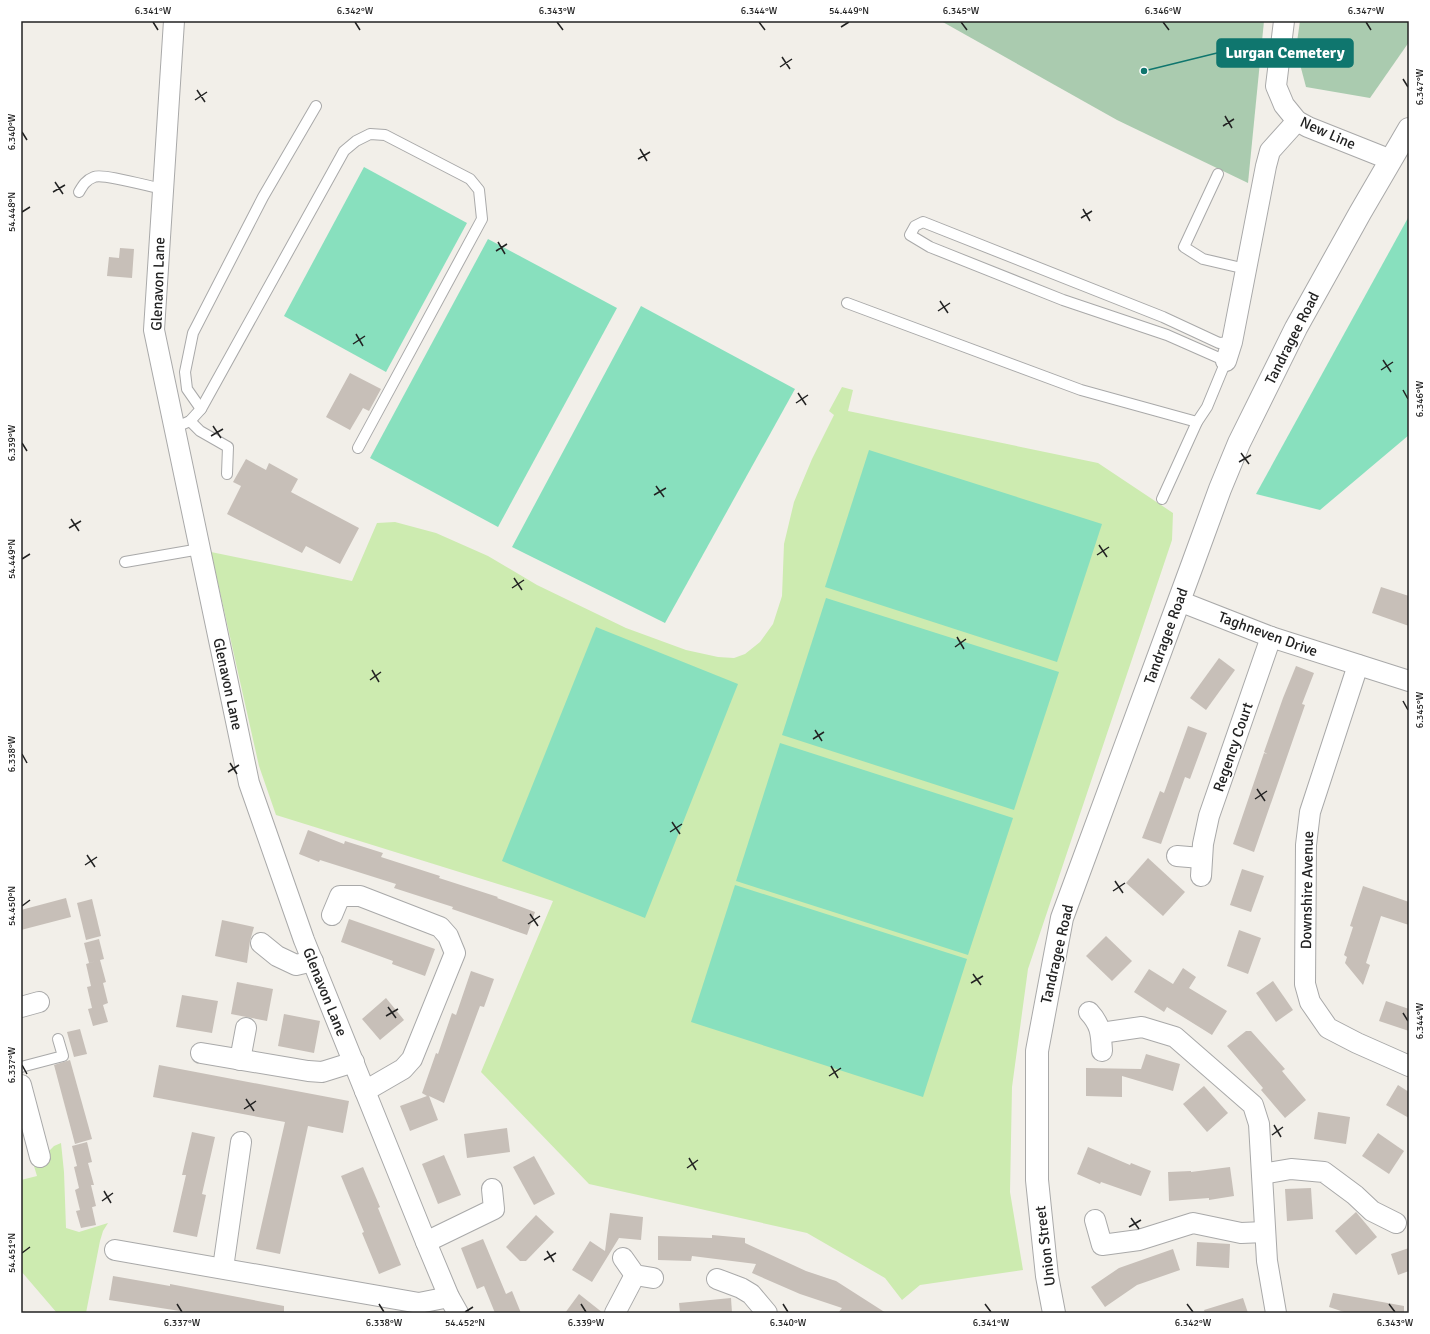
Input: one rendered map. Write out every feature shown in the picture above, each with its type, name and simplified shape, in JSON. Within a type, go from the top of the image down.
[{"type":"street","name":"Glenavon Lane","points":[[174,21],[154,330],[182,424],[200,549],[249,783],[313,961],[426,1242],[454,1305]]},
{"type":"street","name":"New Line","points":[[1284,21],[1276,86],[1284,105],[1297,120],[1308,126],[1391,160]]},
{"type":"street","points":[[1226,361],[1232,342],[1270,151],[1297,120]]},
{"type":"street","name":"Tandragee Road","points":[[1037,1180],[1037,1051],[1062,918],[1220,489],[1239,443],[1296,328],[1409,129]]},
{"type":"street","name":"Taghneven Drive","points":[[1179,601],[1271,637],[1409,681]]},
{"type":"street","name":"Regency Court","points":[[1177,856],[1201,867],[1202,844],[1209,816],[1271,637]]},
{"type":"street","name":"Downshire Avenue","points":[[1358,665],[1310,812],[1306,845],[1306,984],[1310,1002],[1328,1028],[1357,1043],[1409,1066]]},
{"type":"street","points":[[332,915],[340,896],[360,896],[440,927],[448,936],[455,953],[412,1059],[403,1068],[365,1091]]},
{"type":"street","points":[[261,943],[277,956],[296,965],[313,961]]},
{"type":"street","points":[[1089,1012],[1097,1020],[1102,1042],[1142,1027],[1175,1037],[1253,1105],[1259,1124],[1267,1261],[1276,1313]]},
{"type":"street","points":[[240,1060],[246,1028]]},
{"type":"street","points":[[201,1053],[322,1072],[354,1062]]},
{"type":"street","points":[[21,1084],[40,1157]]},
{"type":"street","points":[[223,1268],[241,1142]]},
{"type":"street","points":[[1262,1174],[1291,1170],[1324,1172],[1355,1195],[1372,1211],[1396,1222]]},
{"type":"street","name":"Union Street","points":[[1037,1180],[1047,1276],[1054,1313]]},
{"type":"street","points":[[426,1242],[494,1209],[492,1189]]},
{"type":"street","points":[[1095,1220],[1102,1245],[1139,1240],[1193,1223],[1242,1233],[1265,1232]]},
{"type":"street","points":[[114,1250],[418,1303],[454,1305]]},
{"type":"street","points":[[615,1313],[644,1277],[623,1258]]},
{"type":"street","points":[[716,1279],[751,1294],[767,1313]]},
{"type":"lane","points":[[201,409],[186,389],[185,372],[193,333],[263,197],[316,106]]},
{"type":"lane","points":[[227,474],[228,447],[182,424],[201,409],[344,151],[356,141],[370,134],[385,135],[470,179],[479,190],[482,219],[358,448]]},
{"type":"lane","points":[[1218,174],[1184,247],[1203,259],[1246,269]]},
{"type":"lane","points":[[79,192],[85,181],[96,176],[163,190]]},
{"type":"lane","points":[[1162,499],[1197,422],[1207,407],[1226,361],[1167,335],[1063,300],[930,247],[910,235],[915,226],[923,222],[1163,317],[1219,343],[1232,342]]},
{"type":"lane","points":[[847,303],[1081,390],[1197,422]]},
{"type":"lane","points":[[125,562],[200,549]]},
{"type":"lane","points":[[21,1067],[63,1056],[58,1039]]},
{"type":"green space","points":[[941,21],[1264,21],[1248,183],[1117,120]]},
{"type":"green space","points":[[1300,21],[1409,21],[1409,42],[1370,98],[1306,87],[1296,49]]},
{"type":"green space","points":[[364,167],[467,223],[386,372],[284,316]]},
{"type":"green space","points":[[1409,216],[1409,435],[1320,510],[1256,494]]},
{"type":"green space","points":[[488,239],[617,308],[498,527],[370,458]]},
{"type":"green space","points":[[641,306],[795,389],[665,623],[512,547]]},
{"type":"green space","points":[[842,387],[853,390],[848,411],[1098,463],[1173,513],[1172,540],[1028,969],[1012,1087],[1010,1192],[1023,1270],[920,1285],[902,1300],[885,1278],[807,1233],[589,1184],[481,1072],[553,901],[276,815],[259,766],[211,552],[352,581],[377,523],[395,522],[436,533],[488,556],[537,585],[626,628],[686,650],[718,657],[734,658],[745,654],[760,642],[773,624],[782,596],[784,544],[794,502],[812,459],[834,415],[829,411]]},
{"type":"green space","points":[[869,450],[1102,524],[1057,662],[825,587]]},
{"type":"green space","points":[[826,598],[1059,672],[1014,810],[782,735]]},
{"type":"green space","points":[[596,627],[738,684],[645,918],[502,861]]},
{"type":"green space","points":[[780,743],[1013,818],[968,955],[736,881]]},
{"type":"green space","points":[[735,885],[967,959],[923,1097],[691,1022]]},
{"type":"green space","points":[[61,1143],[64,1172],[66,1228],[79,1232],[108,1223],[103,1231],[100,1241],[86,1313],[57,1313],[21,1271],[21,1180],[37,1176],[34,1166],[49,1162],[49,1151],[54,1146]]},
{"type":"building","points":[[120,248],[134,249],[132,278],[107,276],[109,257],[119,258]]},
{"type":"building","points":[[350,373],[381,389],[369,411],[363,408],[350,430],[326,417]]},
{"type":"building","points":[[246,459],[266,470],[269,463],[298,479],[291,492],[359,528],[340,564],[306,546],[302,553],[227,514],[241,486],[233,482]]},
{"type":"building","points":[[1381,587],[1409,596],[1409,626],[1372,613]]},
{"type":"building","points":[[1219,658],[1235,670],[1206,710],[1190,698]]},
{"type":"building","points":[[1296,666],[1314,673],[1302,704],[1305,705],[1254,852],[1233,844],[1264,753],[1267,754],[1264,752]]},
{"type":"building","points":[[1188,726],[1207,733],[1190,779],[1185,777],[1161,844],[1142,838],[1160,791],[1164,793]]},
{"type":"building","points":[[308,830],[344,844],[345,841],[383,853],[381,857],[440,876],[439,878],[498,897],[497,898],[535,912],[527,935],[452,909],[453,907],[394,888],[396,884],[320,860],[319,862],[299,854]]},
{"type":"building","points":[[1148,858],[1185,892],[1163,916],[1126,883]]},
{"type":"building","points":[[1242,869],[1264,876],[1251,912],[1230,905]]},
{"type":"building","points":[[1363,886],[1409,902],[1409,925],[1381,916],[1366,963],[1370,965],[1363,985],[1345,963],[1347,957],[1344,955],[1353,927],[1350,926]]},
{"type":"building","points":[[66,898],[71,917],[21,930],[21,910]]},
{"type":"building","points":[[92,899],[101,936],[86,940],[77,903]]},
{"type":"building","points":[[349,919],[435,949],[425,976],[392,964],[393,961],[341,942]]},
{"type":"building","points":[[222,920],[254,927],[250,941],[247,963],[215,956]]},
{"type":"building","points":[[1239,930],[1261,938],[1248,974],[1227,966]]},
{"type":"building","points":[[1106,936],[1132,961],[1112,981],[1086,956]]},
{"type":"building","points":[[99,939],[104,959],[100,960],[106,982],[103,983],[108,1003],[103,1005],[108,1022],[93,1026],[88,1009],[92,1008],[87,987],[91,986],[86,964],[96,961],[89,963],[84,943]]},
{"type":"building","points":[[1183,968],[1196,977],[1189,988],[1227,1011],[1212,1035],[1167,1007],[1164,1012],[1134,992],[1149,969],[1173,984]]},
{"type":"building","points":[[471,971],[494,979],[484,1007],[480,1006],[444,1103],[429,1096],[438,1120],[410,1131],[400,1106],[427,1096],[422,1093],[436,1053],[438,1054],[452,1013],[456,1015]]},
{"type":"building","points":[[1273,981],[1293,1010],[1276,1022],[1256,993]]},
{"type":"building","points":[[237,982],[273,989],[267,1021],[231,1014]]},
{"type":"building","points":[[182,995],[218,1001],[212,1033],[176,1027]]},
{"type":"building","points":[[386,998],[404,1020],[380,1040],[362,1019]]},
{"type":"building","points":[[1386,1001],[1409,1009],[1409,1031],[1379,1021]]},
{"type":"building","points":[[284,1014],[320,1021],[314,1053],[278,1046]]},
{"type":"building","points":[[80,1029],[87,1054],[74,1057],[67,1032]]},
{"type":"building","points":[[1246,1031],[1251,1031],[1285,1069],[1282,1071],[1306,1100],[1285,1118],[1261,1090],[1263,1088],[1227,1046]]},
{"type":"building","points":[[1146,1054],[1180,1064],[1173,1091],[1122,1076],[1122,1097],[1086,1096],[1086,1068],[1141,1069]]},
{"type":"building","points":[[70,1060],[92,1139],[75,1144],[54,1065]]},
{"type":"building","points":[[159,1065],[349,1101],[343,1133],[308,1126],[280,1254],[256,1249],[285,1122],[153,1097]]},
{"type":"building","points":[[1398,1085],[1409,1092],[1409,1118],[1386,1105]]},
{"type":"building","points":[[1204,1086],[1228,1113],[1207,1132],[1183,1104]]},
{"type":"building","points":[[1318,1112],[1350,1117],[1346,1144],[1314,1139]]},
{"type":"building","points":[[507,1128],[510,1152],[467,1158],[464,1134]]},
{"type":"building","points":[[192,1132],[215,1137],[202,1194],[206,1195],[197,1237],[173,1232],[186,1175],[182,1175]]},
{"type":"building","points":[[1378,1133],[1404,1151],[1389,1174],[1362,1156]]},
{"type":"building","points":[[87,1142],[92,1162],[88,1163],[94,1185],[91,1185],[96,1206],[92,1207],[96,1225],[81,1228],[76,1211],[80,1210],[75,1190],[79,1188],[74,1167],[77,1166],[72,1146]]},
{"type":"building","points":[[1088,1147],[1130,1165],[1131,1163],[1151,1171],[1141,1196],[1101,1182],[1100,1184],[1077,1174]]},
{"type":"building","points":[[444,1155],[461,1195],[438,1204],[422,1164]]},
{"type":"building","points":[[534,1156],[555,1194],[534,1205],[513,1167]]},
{"type":"building","points":[[363,1167],[380,1207],[378,1208],[401,1265],[379,1274],[341,1176]]},
{"type":"building","points":[[1230,1167],[1234,1196],[1209,1200],[1209,1198],[1169,1201],[1168,1172],[1191,1172]]},
{"type":"building","points":[[1311,1188],[1313,1219],[1287,1221],[1285,1189]]},
{"type":"building","points":[[1356,1212],[1377,1237],[1356,1255],[1335,1231]]},
{"type":"building","points":[[610,1213],[643,1217],[641,1240],[619,1238],[592,1282],[572,1270],[590,1241],[605,1251]]},
{"type":"building","points":[[536,1215],[554,1232],[526,1261],[520,1261],[506,1247]]},
{"type":"building","points":[[712,1235],[745,1238],[745,1243],[806,1271],[836,1281],[886,1313],[838,1313],[842,1308],[800,1294],[752,1273],[756,1264],[692,1256],[691,1261],[658,1260],[658,1236],[712,1238]]},
{"type":"building","points":[[483,1239],[506,1294],[512,1291],[521,1313],[495,1313],[484,1286],[477,1289],[461,1248]]},
{"type":"building","points":[[1197,1242],[1230,1244],[1229,1268],[1196,1266]]},
{"type":"building","points":[[1409,1248],[1409,1271],[1398,1275],[1391,1254]]},
{"type":"building","points":[[1173,1249],[1180,1270],[1137,1285],[1105,1307],[1091,1287],[1119,1268]]},
{"type":"building","points":[[113,1276],[170,1286],[170,1284],[284,1306],[284,1313],[193,1313],[109,1300]]},
{"type":"building","points":[[1333,1293],[1404,1306],[1404,1313],[1347,1313],[1329,1307]]},
{"type":"building","points":[[579,1294],[603,1313],[565,1313]]},
{"type":"building","points":[[731,1298],[732,1313],[680,1313],[679,1303]]},
{"type":"building","points":[[1243,1298],[1248,1313],[1205,1313],[1204,1310]]},
{"type":"place","name":"Lurgan Cemetery","points":[[1144,71]]}]
